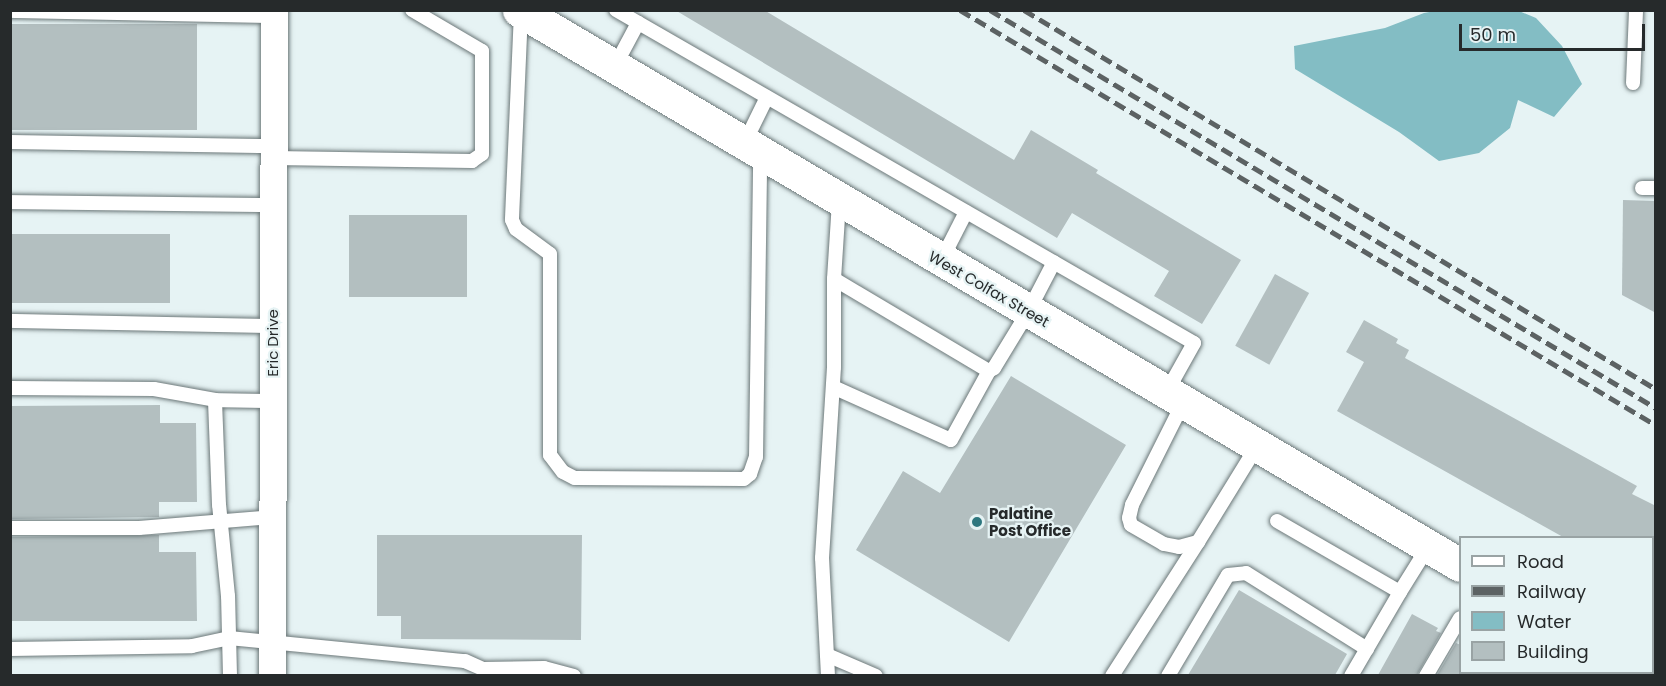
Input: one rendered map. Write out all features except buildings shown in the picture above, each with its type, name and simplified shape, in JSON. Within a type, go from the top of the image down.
[{"type":"street","name":"West Colfax Street","points":[[520,11],[1459,565]]},
{"type":"street","name":"Eric Drive","points":[[272,675],[274,13]]},
{"type":"lane","points":[[10,142],[472,161],[482,154],[482,51],[412,10]]},
{"type":"lane","points":[[616,10],[1194,344],[1129,518],[1131,525],[1164,544],[1179,547],[1197,542]]},
{"type":"lane","points":[[1633,83],[1636,10]]},
{"type":"lane","points":[[10,11],[274,13]]},
{"type":"lane","points":[[520,11],[512,220],[516,229],[550,254],[550,455],[563,472],[575,478],[744,479],[750,474],[756,457],[752,149],[767,97]]},
{"type":"lane","points":[[615,67],[638,23]]},
{"type":"lane","points":[[828,675],[822,558],[832,387],[834,279],[839,201]]},
{"type":"lane","points":[[10,202],[273,205]]},
{"type":"lane","points":[[941,261],[966,212]]},
{"type":"lane","points":[[832,387],[951,440],[989,371],[994,368],[1028,312],[1054,262]]},
{"type":"lane","points":[[834,279],[989,371]]},
{"type":"lane","points":[[10,321],[273,326]]},
{"type":"lane","points":[[10,387],[154,389],[214,400],[273,401]]},
{"type":"lane","points":[[214,400],[220,520],[228,596],[230,675]]},
{"type":"lane","points":[[1112,675],[1257,446]]},
{"type":"lane","points":[[10,528],[139,528],[272,517]]},
{"type":"lane","points":[[1276,521],[1400,592]]},
{"type":"lane","points":[[1351,675],[1428,547]]},
{"type":"lane","points":[[1168,675],[1228,575],[1246,573],[1367,649]]},
{"type":"lane","points":[[1426,675],[1459,621]]},
{"type":"lane","points":[[10,649],[192,646],[229,638],[271,644],[465,661],[484,672],[544,668],[574,675]]},
{"type":"lane","points":[[827,655],[876,675]]},
{"type":"water","points":[[1440,10],[1519,11],[1536,18],[1562,46],[1582,84],[1554,117],[1518,100],[1510,128],[1479,153],[1439,161],[1399,132],[1295,69],[1294,46],[1385,28],[1424,13]]},
{"type":"railway","points":[[960,10],[1656,425]]},
{"type":"railway","points":[[990,10],[1656,408]]},
{"type":"railway","points":[[1024,10],[1656,389]]},
{"type":"place","name":"Palatine Post Office","points":[[977,522]]}]
